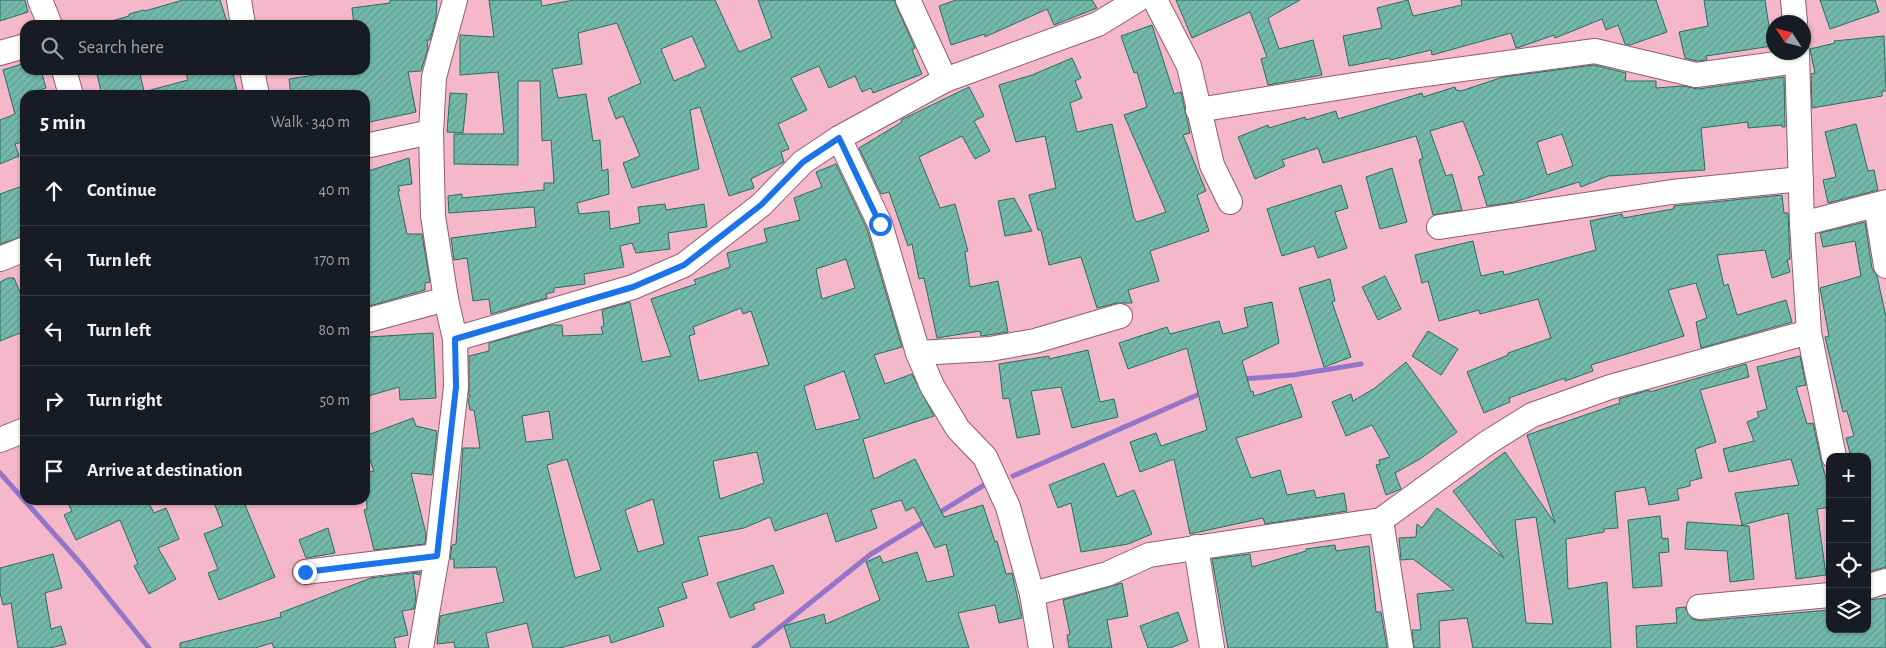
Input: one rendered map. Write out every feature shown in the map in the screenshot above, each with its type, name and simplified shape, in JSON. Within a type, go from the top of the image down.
[{"type":"street","points":[[40,0],[48,20]]},
{"type":"street","points":[[240,0],[242,20]]},
{"type":"street","points":[[421,648],[437,556],[456,387],[455,339],[446,299],[433,216],[431,132],[434,77],[455,0]]},
{"type":"street","points":[[908,0],[945,80]]},
{"type":"street","points":[[455,339],[633,287],[684,265],[761,205],[803,162],[839,138],[945,80],[1098,24],[1137,0]]},
{"type":"street","points":[[1155,0],[1189,66],[1212,165],[1230,202]]},
{"type":"street","points":[[1793,0],[1794,15]]},
{"type":"street","points":[[0,53],[20,47]]},
{"type":"street","points":[[1198,110],[1405,77],[1595,51],[1696,75],[1780,60]]},
{"type":"street","points":[[1797,60],[1802,224],[1808,332],[1833,453]]},
{"type":"street","points":[[65,75],[70,90]]},
{"type":"street","points":[[253,75],[256,90]]},
{"type":"street","points":[[370,145],[431,132]]},
{"type":"street","points":[[839,138],[880,224],[918,353],[932,386],[958,429],[985,457],[1008,507],[1032,594],[1041,648]]},
{"type":"street","points":[[1439,228],[1672,192],[1801,179]]},
{"type":"street","points":[[1802,224],[1881,204],[1886,266]]},
{"type":"street","points":[[0,259],[20,251]]},
{"type":"street","points":[[370,320],[446,299]]},
{"type":"street","points":[[918,353],[990,349],[1035,341],[1120,316]]},
{"type":"street","points":[[1032,594],[1107,574],[1149,555],[1381,520],[1487,443],[1532,415],[1610,387],[1808,332]]},
{"type":"street","points":[[0,440],[20,432]]},
{"type":"street","points":[[1381,520],[1400,648]]},
{"type":"street","points":[[1196,547],[1212,648]]},
{"type":"street","points":[[305,572],[437,556]]},
{"type":"street","points":[[1871,586],[1886,581]]},
{"type":"street","points":[[1699,607],[1826,595]]},
{"type":"building","points":[[0,0],[25,0],[28,12],[0,21]]},
{"type":"building","points":[[183,0],[220,0],[226,20],[115,20],[129,16],[129,14]]},
{"type":"building","points":[[390,0],[437,0],[436,18],[430,40],[427,40],[428,48],[421,71],[408,72],[416,112],[370,122],[370,90],[290,90],[289,79],[315,75],[370,75],[370,20],[353,20],[352,8],[390,3]]},
{"type":"building","points":[[489,0],[541,0],[542,6],[574,0],[715,0],[739,52],[772,38],[758,0],[894,0],[915,48],[912,50],[922,74],[873,93],[871,88],[862,92],[855,76],[829,88],[819,66],[791,78],[807,110],[778,124],[789,149],[781,152],[784,162],[751,179],[754,188],[729,196],[700,107],[690,110],[699,169],[632,188],[623,163],[640,156],[623,116],[616,119],[608,98],[641,83],[617,23],[578,33],[582,64],[552,69],[558,98],[586,94],[593,141],[600,140],[602,171],[608,169],[609,194],[577,203],[579,214],[609,211],[610,229],[640,223],[638,207],[665,204],[666,210],[704,204],[707,227],[668,233],[670,249],[636,253],[632,243],[620,246],[624,267],[584,274],[585,284],[554,288],[554,292],[546,294],[547,298],[491,314],[489,299],[473,301],[467,258],[454,260],[451,238],[536,227],[534,207],[449,213],[448,196],[462,194],[462,198],[544,190],[544,183],[554,183],[551,140],[542,141],[540,81],[518,81],[518,165],[454,164],[454,134],[504,134],[498,72],[460,75],[460,35],[494,37]],"holes":[[[692,36],[706,67],[674,81],[661,49]]]},
{"type":"building","points":[[956,0],[1092,0],[1097,8],[1054,25],[1047,9],[985,37],[985,34],[951,45],[939,6]]},
{"type":"building","points":[[1176,0],[1300,0],[1268,18],[1279,49],[1313,40],[1322,75],[1268,85],[1261,59],[1267,57],[1250,12],[1192,38]]},
{"type":"building","points":[[1408,0],[1413,16],[1462,5],[1461,0],[1656,0],[1667,32],[1630,45],[1625,44],[1618,25],[1606,30],[1602,19],[1555,38],[1554,35],[1516,48],[1511,33],[1432,55],[1431,50],[1390,60],[1389,58],[1349,66],[1343,36],[1382,28],[1377,8]]},
{"type":"building","points":[[1704,0],[1765,0],[1767,15],[1766,47],[1706,56],[1707,60],[1697,61],[1685,58],[1679,32],[1708,26]]},
{"type":"building","points":[[1820,0],[1875,0],[1879,12],[1830,29]]},
{"type":"building","points":[[1152,25],[1174,94],[1181,92],[1190,133],[1183,135],[1206,191],[1197,195],[1209,231],[1150,251],[1159,281],[1128,290],[1132,303],[1117,303],[1097,308],[1081,257],[1049,265],[1041,230],[1038,230],[1029,195],[1056,188],[1045,136],[1016,142],[999,85],[1032,75],[1072,58],[1081,78],[1075,81],[1082,98],[1070,103],[1077,132],[1112,124],[1134,218],[1137,222],[1166,212],[1124,115],[1147,107],[1137,72],[1134,73],[1121,36]]},
{"type":"building","points":[[1884,36],[1886,91],[1882,91],[1882,96],[1812,108],[1811,74],[1815,73],[1811,49],[1835,43],[1834,41]]},
{"type":"building","points":[[20,65],[20,75],[42,75],[46,88],[40,90],[20,90],[20,142],[15,144],[19,156],[0,164],[0,120],[15,114],[3,70]]},
{"type":"building","points":[[1594,65],[1626,73],[1625,81],[1656,81],[1656,88],[1683,86],[1698,89],[1784,77],[1785,127],[1782,127],[1782,125],[1748,128],[1748,122],[1701,128],[1705,170],[1608,176],[1581,187],[1579,182],[1514,202],[1487,206],[1478,177],[1484,175],[1463,121],[1430,131],[1446,176],[1452,174],[1462,210],[1433,215],[1419,160],[1423,158],[1416,136],[1323,163],[1318,148],[1282,160],[1285,166],[1255,179],[1238,137],[1268,125],[1269,128],[1305,117],[1306,120],[1336,111],[1338,119],[1422,93],[1423,97],[1455,87],[1456,90],[1461,91],[1503,77]],"holes":[[[1562,134],[1573,166],[1547,175],[1537,142]]]},
{"type":"building","points":[[97,75],[140,75],[144,90],[101,90]]},
{"type":"building","points":[[187,75],[233,75],[237,90],[151,90],[188,80]]},
{"type":"building","points":[[969,87],[984,116],[974,121],[990,151],[975,159],[962,136],[919,157],[940,208],[955,204],[968,251],[965,252],[970,287],[998,281],[1008,332],[981,336],[980,331],[937,338],[924,278],[919,279],[912,244],[908,246],[889,192],[881,194],[859,148],[902,122],[901,120]]},
{"type":"building","points":[[450,93],[467,94],[463,133],[447,132]]},
{"type":"building","points":[[1856,124],[1868,171],[1874,170],[1878,190],[1828,203],[1823,180],[1836,177],[1825,132]]},
{"type":"building","points":[[409,158],[412,184],[398,186],[400,191],[398,191],[407,234],[422,234],[430,282],[425,283],[425,290],[370,306],[370,170]]},
{"type":"building","points":[[836,164],[867,229],[902,347],[874,355],[885,384],[912,374],[934,416],[863,439],[874,479],[915,459],[944,517],[983,505],[995,542],[997,541],[1006,574],[1012,573],[1022,618],[999,623],[995,605],[958,613],[969,648],[791,648],[784,626],[824,614],[826,624],[880,600],[866,562],[880,556],[883,563],[917,552],[927,582],[954,576],[946,544],[935,548],[914,507],[906,511],[901,500],[871,510],[877,528],[836,542],[827,513],[775,531],[770,517],[744,528],[698,537],[708,575],[682,583],[687,598],[658,608],[664,626],[611,643],[609,635],[560,648],[533,648],[527,623],[486,633],[489,648],[455,648],[454,642],[437,644],[440,616],[504,602],[496,567],[454,568],[454,559],[450,559],[452,545],[456,544],[463,448],[480,448],[474,410],[470,410],[468,399],[471,396],[469,396],[469,356],[489,351],[489,343],[551,325],[562,325],[563,336],[603,334],[601,327],[604,326],[602,310],[630,302],[642,362],[671,356],[651,299],[696,284],[694,280],[730,267],[727,253],[767,242],[764,229],[800,220],[794,198],[822,187],[816,172]],"holes":[[[846,259],[855,288],[822,299],[816,269]],[[741,308],[743,314],[751,311],[769,365],[699,381],[689,336],[695,334],[693,327]],[[844,371],[860,419],[816,430],[804,386]],[[549,411],[553,439],[526,442],[522,416]],[[757,452],[764,483],[720,499],[713,461]],[[567,459],[601,570],[575,578],[547,465]],[[653,499],[664,544],[638,552],[625,510]]]},
{"type":"building","points":[[1392,168],[1407,222],[1380,229],[1366,177]]},
{"type":"building","points":[[1341,185],[1348,208],[1335,212],[1347,248],[1318,258],[1314,246],[1282,256],[1267,209]]},
{"type":"building","points":[[20,187],[20,238],[0,244],[0,194]]},
{"type":"building","points":[[1782,195],[1784,213],[1788,213],[1790,259],[1787,260],[1790,272],[1772,278],[1765,250],[1717,255],[1724,286],[1728,284],[1737,315],[1786,300],[1792,322],[1701,348],[1696,322],[1707,318],[1696,283],[1668,290],[1684,336],[1591,365],[1593,371],[1565,381],[1565,378],[1509,398],[1510,402],[1484,413],[1467,372],[1508,355],[1508,353],[1551,338],[1538,299],[1480,314],[1479,310],[1439,321],[1428,281],[1422,283],[1415,255],[1473,241],[1481,276],[1503,271],[1504,275],[1596,250],[1590,221],[1622,214],[1623,218],[1673,209],[1674,206]]},
{"type":"building","points":[[1014,198],[1032,231],[1005,236],[998,201]]},
{"type":"building","points":[[1865,222],[1872,268],[1877,276],[1886,317],[1886,567],[1871,571],[1871,453],[1850,453],[1846,438],[1854,436],[1847,411],[1843,412],[1825,337],[1829,336],[1820,288],[1861,276],[1855,241],[1823,247],[1820,233]]},
{"type":"building","points":[[1385,276],[1401,309],[1378,320],[1362,287]]},
{"type":"building","points":[[8,278],[14,278],[20,292],[20,333],[0,341],[0,282]]},
{"type":"building","points":[[1330,279],[1335,301],[1332,302],[1351,357],[1324,367],[1299,288]]},
{"type":"building","points":[[1272,302],[1279,343],[1242,361],[1251,392],[1253,391],[1254,396],[1291,384],[1302,417],[1236,438],[1251,478],[1280,470],[1287,495],[1314,490],[1316,498],[1344,493],[1347,511],[1265,524],[1263,518],[1190,534],[1174,459],[1140,472],[1130,442],[1156,433],[1161,446],[1207,430],[1187,348],[1128,369],[1119,343],[1167,327],[1170,334],[1219,321],[1223,334],[1248,327],[1244,308]]},
{"type":"building","points":[[1428,331],[1458,349],[1441,375],[1412,356]]},
{"type":"building","points":[[433,333],[436,398],[400,400],[399,387],[370,396],[370,337]]},
{"type":"building","points":[[1088,350],[1100,402],[1114,399],[1118,417],[1072,428],[1061,387],[1031,391],[1040,434],[1017,438],[1009,398],[1003,399],[999,364],[1049,356],[1049,359]]},
{"type":"building","points":[[1800,356],[1806,385],[1796,387],[1807,424],[1813,423],[1826,478],[1826,508],[1817,509],[1826,575],[1796,579],[1788,513],[1742,525],[1735,493],[1799,485],[1791,459],[1729,472],[1723,449],[1754,441],[1747,422],[1759,417],[1757,412],[1767,409],[1757,367]]},
{"type":"building","points":[[1406,362],[1457,432],[1420,459],[1395,473],[1401,489],[1386,495],[1376,465],[1380,464],[1379,460],[1390,457],[1372,425],[1346,436],[1332,402],[1351,394],[1353,401],[1375,388]]},
{"type":"building","points":[[1746,364],[1749,377],[1700,390],[1716,442],[1695,449],[1702,478],[1690,481],[1690,486],[1677,489],[1679,500],[1649,505],[1645,487],[1615,492],[1618,528],[1604,529],[1604,532],[1566,539],[1568,589],[1607,582],[1611,648],[1473,648],[1467,618],[1439,621],[1440,648],[1414,648],[1412,630],[1421,630],[1417,594],[1454,590],[1413,559],[1401,560],[1399,538],[1416,537],[1417,524],[1422,528],[1437,508],[1504,558],[1453,491],[1505,452],[1555,523],[1527,435],[1620,403],[1619,399],[1649,390],[1650,392]],"holes":[[[1536,517],[1553,624],[1526,623],[1515,520]]]},
{"type":"building","points":[[413,418],[416,426],[437,431],[432,475],[411,473],[426,534],[425,544],[374,550],[364,510],[367,509],[367,505],[370,505],[370,472],[374,471],[370,460],[370,434]]},
{"type":"building","points":[[1104,463],[1117,497],[1134,490],[1152,534],[1128,544],[1081,552],[1071,503],[1058,508],[1049,485]]},
{"type":"building","points":[[69,505],[150,505],[154,513],[166,508],[179,539],[158,548],[176,579],[149,594],[134,566],[138,564],[120,520],[76,540],[64,515],[72,511]]},
{"type":"building","points":[[215,505],[245,505],[275,577],[219,600],[208,573],[218,569],[204,534],[223,526]]},
{"type":"building","points":[[1660,516],[1662,539],[1668,538],[1669,552],[1659,553],[1662,586],[1633,588],[1628,520]]},
{"type":"building","points":[[1687,522],[1749,526],[1754,579],[1730,582],[1727,551],[1685,549]]},
{"type":"building","points":[[328,528],[335,553],[306,558],[299,540]]},
{"type":"building","points":[[1335,545],[1336,551],[1369,546],[1376,612],[1381,612],[1387,648],[1228,648],[1212,559],[1250,554],[1252,567],[1306,551],[1306,549]]},
{"type":"building","points":[[53,554],[62,588],[45,593],[51,629],[61,626],[66,644],[50,648],[18,648],[11,603],[3,605],[0,593],[0,568]]},
{"type":"building","points":[[773,565],[784,593],[753,604],[755,609],[730,618],[717,583]]},
{"type":"building","points":[[420,572],[420,575],[413,573],[416,597],[414,609],[402,611],[408,635],[394,638],[396,648],[274,648],[272,643],[255,648],[180,648],[180,643],[281,617],[280,613],[371,578]]},
{"type":"building","points":[[1122,583],[1128,616],[1107,620],[1112,648],[1069,648],[1067,635],[1070,634],[1063,600]]},
{"type":"building","points":[[1886,598],[1886,648],[1637,648],[1636,626],[1677,623],[1676,608],[1685,607],[1692,619],[1700,621],[1826,610],[1826,633],[1871,633],[1871,600]]},
{"type":"building","points":[[1178,612],[1188,641],[1170,648],[1148,648],[1140,626]]},
{"type":"waterway","points":[[1242,379],[1293,375],[1361,364]]},
{"type":"waterway","points":[[1013,476],[1204,392]]},
{"type":"waterway","points":[[0,473],[20,495]]},
{"type":"waterway","points":[[937,514],[989,482]]},
{"type":"waterway","points":[[29,505],[82,565],[149,648]]},
{"type":"waterway","points":[[754,648],[871,554],[927,520]]},
{"type":"route","points":[[305,572],[437,556],[456,387],[455,339],[633,287],[684,265],[761,205],[803,162],[839,138],[880,224]]}]
